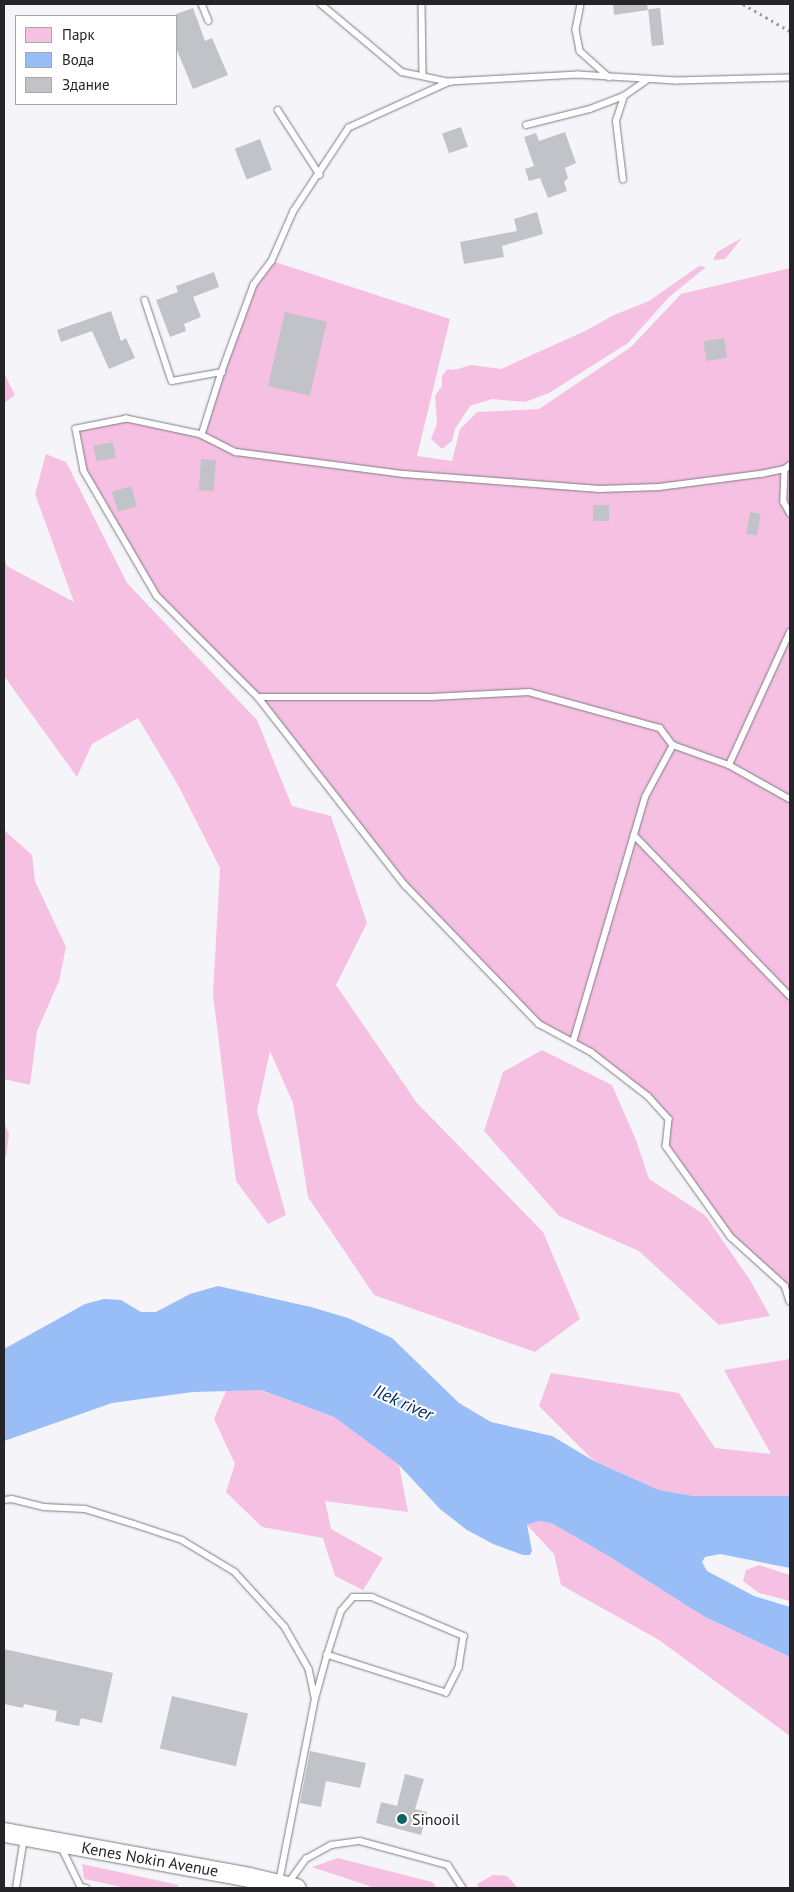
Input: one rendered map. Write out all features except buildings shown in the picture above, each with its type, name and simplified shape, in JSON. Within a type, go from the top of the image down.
[{"type":"highway","name":"Kenes Nokin Avenue","points":[[4,1832],[286,1886]]},
{"type":"lane","points":[[202,4],[209,22]]},
{"type":"lane","points":[[321,4],[402,72],[450,82],[578,75],[676,81],[790,78]]},
{"type":"lane","points":[[422,4],[423,76]]},
{"type":"lane","points":[[581,4],[576,30],[580,51],[609,77]]},
{"type":"lane","points":[[526,125],[590,109],[624,96],[648,79]]},
{"type":"lane","points":[[202,435],[222,372],[254,285],[272,261],[294,211],[320,175],[349,128],[450,82]]},
{"type":"lane","points":[[623,180],[616,121],[624,96]]},
{"type":"lane","points":[[278,110],[320,175]]},
{"type":"lane","points":[[145,300],[172,381],[222,372]]},
{"type":"lane","points":[[790,513],[784,502],[788,467],[659,487],[599,489],[404,474],[236,452],[202,435],[127,419],[76,429],[84,471],[156,596],[258,697],[405,885],[539,1024],[591,1052],[648,1096],[670,1119],[666,1146],[731,1237],[788,1285],[790,1300]]},
{"type":"lane","points":[[728,765],[790,632]]},
{"type":"lane","points":[[258,697],[431,697],[529,692],[660,728],[673,745],[728,765],[790,800]]},
{"type":"lane","points":[[573,1042],[644,798],[673,745]]},
{"type":"lane","points":[[634,835],[790,996]]},
{"type":"lane","points":[[4,1500],[12,1499],[44,1507],[85,1509],[134,1524],[182,1540],[234,1572],[285,1627],[308,1669],[315,1699]]},
{"type":"lane","points":[[286,1886],[315,1699],[327,1655],[341,1610],[353,1597],[372,1596],[464,1636],[459,1668],[446,1693],[327,1655]]},
{"type":"lane","points":[[16,1888],[24,1836]]},
{"type":"lane","points":[[286,1886],[306,1859],[331,1845],[360,1841],[448,1865],[463,1888]]},
{"type":"lane","points":[[60,1844],[81,1887],[86,1888]]},
{"type":"path","points":[[743,4],[790,31]]},
{"type":"green space","points":[[742,238],[725,259],[713,260],[717,252]]},
{"type":"green space","points":[[272,261],[450,319],[417,456],[452,461],[460,429],[477,412],[539,409],[631,347],[681,294],[790,268],[790,1301],[785,1286],[731,1237],[666,1146],[669,1119],[648,1096],[591,1052],[539,1024],[405,885],[258,697],[157,596],[84,471],[76,429],[127,419],[202,435],[254,285]]},
{"type":"green space","points":[[699,266],[706,267],[668,298],[628,343],[549,393],[525,402],[492,399],[470,406],[455,429],[452,441],[442,449],[431,439],[437,424],[435,396],[442,386],[442,376],[447,369],[454,370],[471,365],[501,369],[585,331],[614,315],[649,301]]},
{"type":"green space","points":[[4,373],[15,395],[4,403]]},
{"type":"green space","points":[[46,454],[66,462],[127,583],[257,720],[292,806],[331,816],[367,923],[336,985],[417,1103],[543,1232],[580,1319],[535,1352],[374,1295],[308,1197],[293,1103],[270,1051],[257,1111],[286,1215],[268,1224],[236,1181],[213,994],[220,868],[178,785],[138,718],[92,744],[77,777],[4,676],[4,556],[7,566],[74,602],[35,494]]},
{"type":"green space","points":[[4,830],[32,855],[35,881],[66,947],[59,981],[37,1031],[30,1085],[4,1079]]},
{"type":"green space","points":[[542,1050],[612,1085],[636,1140],[649,1179],[705,1215],[750,1280],[770,1316],[719,1325],[639,1251],[559,1216],[484,1131],[503,1072]]},
{"type":"green space","points":[[4,1123],[9,1134],[6,1157],[4,1157]]},
{"type":"green space","points":[[790,1359],[790,1496],[694,1496],[659,1490],[594,1461],[539,1406],[551,1373],[679,1393],[715,1448],[771,1454],[724,1370]]},
{"type":"green space","points":[[260,1390],[334,1417],[399,1465],[408,1512],[325,1501],[331,1529],[383,1558],[363,1590],[335,1576],[323,1538],[262,1527],[226,1492],[235,1464],[214,1419],[226,1391]]},
{"type":"green space","points":[[538,1521],[551,1523],[605,1554],[705,1617],[790,1657],[790,1736],[659,1640],[561,1585],[554,1554],[527,1525]]},
{"type":"green space","points":[[759,1565],[790,1575],[790,1601],[759,1593],[743,1581],[746,1570]]},
{"type":"green space","points":[[338,1858],[432,1882],[437,1888],[375,1888],[312,1867]]},
{"type":"green space","points":[[82,1864],[179,1885],[176,1888],[126,1888],[84,1879]]},
{"type":"green space","points":[[493,1875],[507,1876],[518,1888],[479,1888],[477,1884]]},
{"type":"water","name":"Ilek river","points":[[218,1286],[311,1307],[348,1318],[392,1338],[459,1403],[491,1422],[552,1436],[594,1461],[659,1490],[694,1496],[790,1496],[790,1568],[720,1554],[705,1557],[702,1562],[707,1571],[754,1596],[790,1607],[790,1657],[705,1617],[605,1554],[551,1523],[538,1521],[527,1525],[532,1551],[530,1555],[523,1555],[493,1544],[467,1530],[440,1509],[399,1465],[334,1417],[261,1390],[193,1392],[112,1403],[4,1441],[4,1349],[85,1304],[104,1299],[121,1300],[141,1312],[156,1312],[190,1294]]},
{"type":"place","name":"Sinooil","points":[[402,1819]]}]
